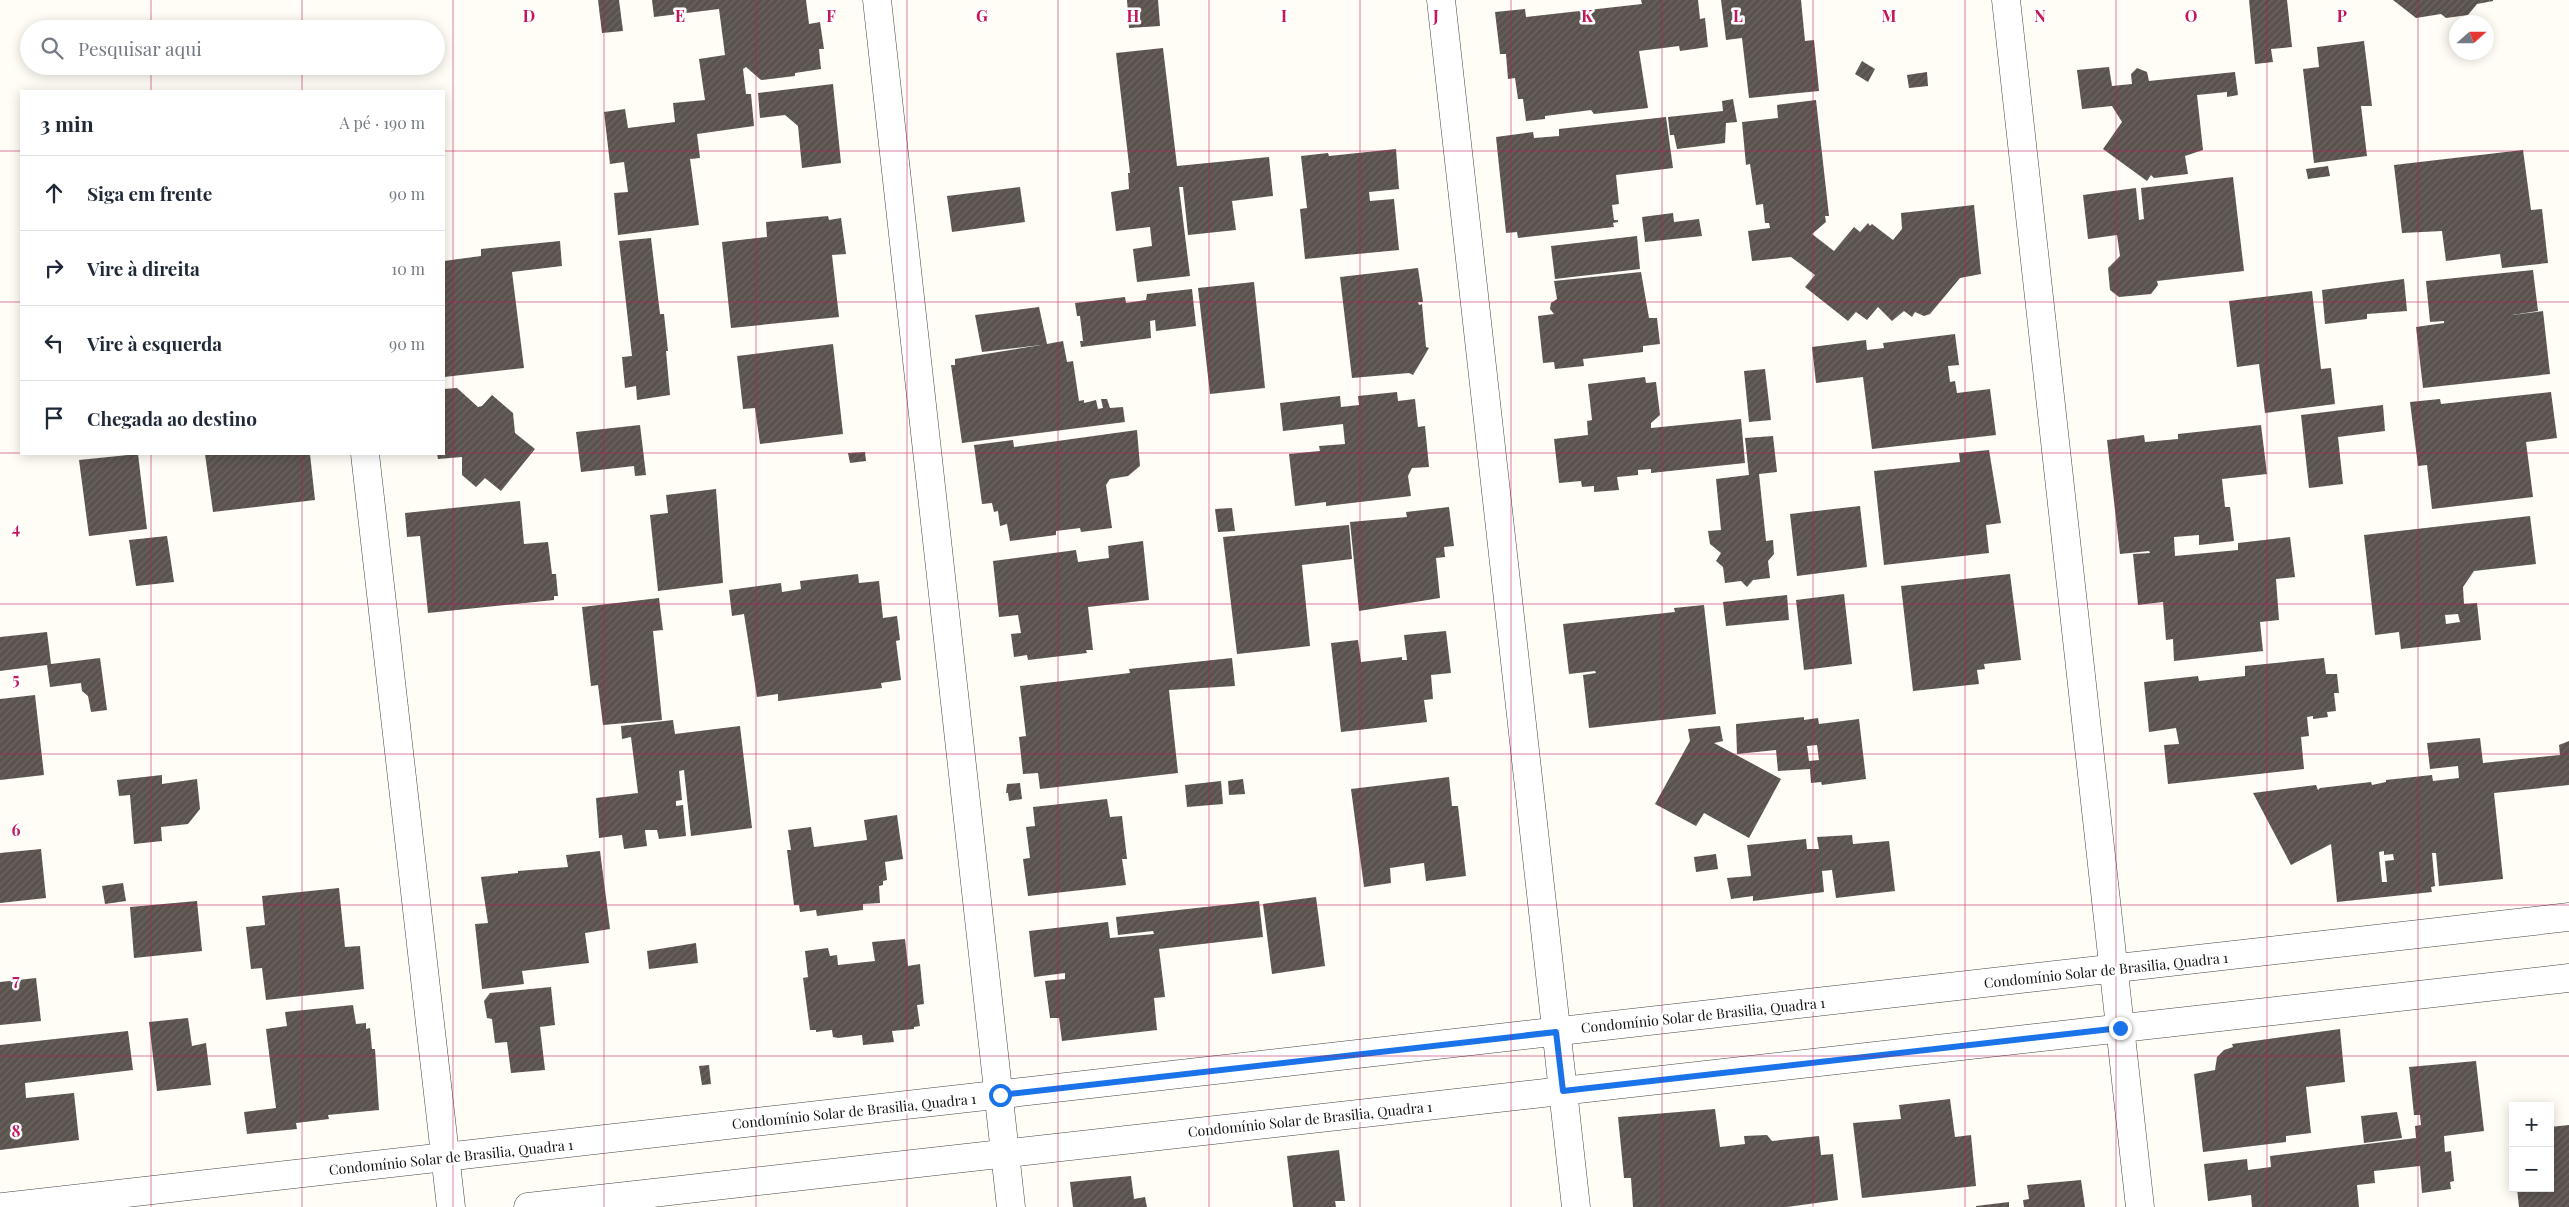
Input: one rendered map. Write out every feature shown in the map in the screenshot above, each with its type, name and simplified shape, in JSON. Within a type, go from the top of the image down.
[{"type":"street","points":[[877,0],[1011,1207]]},
{"type":"street","points":[[1441,0],[1576,1207]]},
{"type":"street","points":[[2006,0],[2140,1207]]},
{"type":"street","points":[[365,455],[451,1207]]},
{"type":"street","name":"Condomínio Solar de Brasilia, Quadra 1","points":[[2,1207],[2569,918]]},
{"type":"street","name":"Condomínio Solar de Brasilia, Quadra 1","points":[[528,1207],[2569,978]]},
{"type":"building","points":[[598,0],[619,0],[623,31],[602,33]]},
{"type":"building","points":[[652,0],[806,0],[809,24],[820,22],[824,49],[819,49],[821,69],[795,73],[795,76],[761,80],[746,67],[743,69],[746,94],[751,94],[754,126],[697,134],[700,158],[690,159],[699,225],[618,235],[614,193],[628,192],[624,162],[610,164],[604,112],[625,109],[628,128],[675,122],[673,103],[705,100],[699,59],[725,55],[719,9],[654,17]]},
{"type":"building","points":[[1127,0],[1158,0],[1160,26],[1129,28]]},
{"type":"building","points":[[1641,0],[1698,0],[1700,19],[1705,18],[1708,47],[1680,51],[1679,46],[1639,51],[1648,108],[1594,114],[1591,110],[1545,116],[1545,119],[1526,121],[1523,99],[1518,99],[1515,78],[1508,79],[1506,54],[1500,54],[1495,12],[1525,9],[1526,17],[1642,4]]},
{"type":"building","points":[[1721,0],[1801,0],[1805,41],[1814,40],[1819,91],[1749,98],[1742,38],[1726,40]]},
{"type":"building","points":[[2249,0],[2287,0],[2292,47],[2271,49],[2273,62],[2255,64]]},
{"type":"building","points":[[2393,0],[2493,0],[2477,4],[2468,15],[2449,15],[2449,18],[2446,18],[2441,14],[2416,18]]},
{"type":"building","points":[[2364,41],[2372,106],[2361,106],[2367,156],[2314,163],[2303,69],[2319,67],[2317,47]]},
{"type":"building","points":[[1163,48],[1177,166],[1269,157],[1273,196],[1232,201],[1236,230],[1188,235],[1183,187],[1179,187],[1190,276],[1137,282],[1133,249],[1152,246],[1150,227],[1116,231],[1111,192],[1129,189],[1128,173],[1130,173],[1116,53]]},
{"type":"building","points":[[1862,61],[1875,69],[1868,82],[1855,74]]},
{"type":"building","points":[[2109,67],[2112,86],[2132,84],[2131,74],[2137,68],[2147,72],[2149,81],[2235,72],[2238,95],[2227,97],[2227,92],[2197,95],[2203,150],[2185,156],[2188,174],[2154,178],[2151,175],[2147,181],[2103,149],[2122,122],[2112,106],[2082,109],[2077,70]]},
{"type":"building","points":[[1927,72],[1928,86],[1909,88],[1907,75]]},
{"type":"building","points":[[833,84],[841,163],[802,168],[798,126],[785,115],[760,118],[758,93]]},
{"type":"building","points":[[1733,99],[1737,122],[1726,123],[1725,143],[1677,149],[1674,135],[1670,135],[1668,117],[1723,111],[1722,101]]},
{"type":"building","points":[[1816,100],[1829,216],[1825,216],[1826,222],[1812,234],[1834,251],[1854,227],[1860,232],[1868,223],[1870,226],[1872,224],[1893,240],[1902,229],[1901,213],[1974,205],[1981,274],[1960,278],[1930,314],[1924,316],[1915,312],[1912,317],[1904,311],[1892,321],[1878,307],[1867,320],[1856,312],[1848,321],[1805,287],[1815,275],[1791,257],[1752,261],[1748,231],[1770,228],[1769,223],[1765,223],[1763,204],[1756,205],[1750,164],[1746,165],[1742,122],[1778,118],[1777,105]]},
{"type":"building","points":[[1666,117],[1673,168],[1616,175],[1619,204],[1612,205],[1614,220],[1618,220],[1618,222],[1613,223],[1614,227],[1518,238],[1517,232],[1506,233],[1496,137],[1533,132],[1534,138],[1559,136],[1559,129]]},
{"type":"building","points":[[1396,149],[1399,189],[1369,192],[1370,201],[1394,199],[1399,250],[1305,259],[1300,209],[1307,208],[1301,156],[1328,153],[1329,156]]},
{"type":"building","points":[[2523,150],[2531,210],[2542,209],[2548,263],[2502,268],[2500,254],[2446,261],[2442,231],[2402,233],[2394,165]]},
{"type":"building","points":[[2328,166],[2330,176],[2308,179],[2306,169]]},
{"type":"building","points":[[2233,177],[2244,271],[2157,281],[2158,285],[2151,294],[2119,297],[2110,290],[2108,268],[2120,256],[2117,235],[2088,239],[2083,195],[2136,188],[2139,220],[2144,219],[2141,188]]},
{"type":"building","points":[[1020,187],[1025,222],[952,232],[947,196]]},
{"type":"building","points":[[1673,213],[1674,222],[1699,219],[1702,236],[1645,242],[1642,217]]},
{"type":"building","points":[[828,216],[829,220],[841,218],[846,254],[832,255],[839,317],[731,328],[722,242],[767,237],[766,222]]},
{"type":"building","points":[[1637,236],[1640,269],[1555,279],[1551,246]]},
{"type":"building","points":[[651,238],[660,314],[664,314],[670,395],[637,400],[636,386],[625,388],[622,357],[632,356],[619,241]]},
{"type":"building","points":[[560,241],[562,266],[512,272],[524,368],[445,377],[445,261],[481,256],[481,249]]},
{"type":"building","points":[[1418,268],[1423,302],[1418,302],[1419,305],[1422,304],[1426,347],[1429,348],[1413,375],[1409,373],[1352,378],[1340,277]]},
{"type":"building","points":[[2533,270],[2538,311],[2512,315],[2543,311],[2550,374],[2423,388],[2416,327],[2444,323],[2444,321],[2430,322],[2426,281]]},
{"type":"building","points":[[1641,272],[1649,318],[1657,318],[1660,344],[1643,346],[1643,352],[1583,359],[1584,366],[1555,369],[1554,362],[1543,363],[1538,316],[1554,314],[1550,309],[1551,303],[1557,299],[1554,281]]},
{"type":"building","points":[[2404,279],[2407,311],[2367,314],[2367,319],[2325,324],[2322,290]]},
{"type":"building","points":[[1254,282],[1265,388],[1210,394],[1198,288]]},
{"type":"building","points":[[1192,289],[1196,326],[1156,331],[1155,320],[1150,321],[1151,338],[1081,347],[1080,341],[1083,341],[1080,316],[1077,316],[1075,303],[1125,297],[1126,303],[1146,300],[1147,294]]},
{"type":"building","points":[[2312,291],[2321,369],[2331,368],[2335,404],[2265,413],[2259,364],[2237,367],[2229,301]]},
{"type":"building","points":[[1039,307],[1047,344],[1063,341],[1067,362],[1073,361],[1079,401],[1084,400],[1084,403],[1096,400],[1098,409],[1103,408],[1101,399],[1107,399],[1110,408],[1123,407],[1125,422],[962,443],[951,365],[955,365],[955,359],[1041,345],[982,352],[975,315]]},
{"type":"building","points":[[1955,334],[1959,365],[1948,366],[1950,382],[1955,381],[1957,393],[1990,389],[1996,435],[1872,449],[1863,377],[1816,383],[1812,347],[1866,340],[1867,350],[1884,348],[1883,343]]},
{"type":"building","points":[[833,344],[843,434],[760,444],[755,408],[743,409],[737,356]]},
{"type":"building","points":[[1765,369],[1771,420],[1749,422],[1744,371]]},
{"type":"building","points":[[1645,377],[1646,383],[1656,382],[1660,415],[1651,423],[1651,428],[1741,419],[1745,463],[1651,473],[1651,469],[1638,470],[1638,475],[1617,477],[1619,490],[1594,492],[1594,486],[1582,487],[1581,481],[1559,483],[1554,439],[1588,435],[1587,421],[1592,420],[1588,384]]},
{"type":"building","points":[[457,388],[478,407],[482,406],[492,395],[513,413],[515,433],[535,449],[501,491],[485,478],[476,487],[462,475],[462,457],[438,459],[437,455],[445,455],[445,389]]},
{"type":"building","points":[[1397,392],[1398,401],[1415,399],[1418,427],[1425,426],[1429,467],[1412,468],[1408,476],[1411,496],[1326,506],[1326,502],[1295,506],[1289,454],[1320,451],[1319,446],[1345,444],[1343,424],[1283,431],[1280,403],[1340,396],[1341,407],[1359,405],[1358,396]]},
{"type":"building","points":[[2551,392],[2557,438],[2526,442],[2533,497],[2432,509],[2427,465],[2418,466],[2410,402],[2440,399],[2441,404]]},
{"type":"building","points":[[2383,405],[2385,431],[2338,437],[2343,484],[2309,488],[2301,415]]},
{"type":"building","points":[[640,425],[646,475],[635,476],[634,466],[581,472],[576,432]]},
{"type":"building","points":[[2261,425],[2267,474],[2222,479],[2225,507],[2230,507],[2234,541],[2199,545],[2199,535],[2174,537],[2175,556],[2238,550],[2238,543],[2290,537],[2295,577],[2276,579],[2279,620],[2260,622],[2263,651],[2174,661],[2173,639],[2166,640],[2163,602],[2138,605],[2133,554],[2150,553],[2149,551],[2120,554],[2107,440],[2144,435],[2145,442],[2178,439],[2178,434]]},
{"type":"building","points":[[1137,430],[1140,466],[1128,476],[1110,479],[1106,485],[1112,528],[1081,532],[1080,528],[1056,531],[1056,535],[1010,541],[1007,524],[1000,526],[998,511],[994,512],[992,503],[982,504],[974,445],[1013,440],[1014,447]]},
{"type":"building","points":[[1773,436],[1777,472],[1759,474],[1766,541],[1773,540],[1774,554],[1768,561],[1770,578],[1753,580],[1747,587],[1741,581],[1725,583],[1723,567],[1716,561],[1721,553],[1710,544],[1708,531],[1721,530],[1716,479],[1749,475],[1745,438]]},
{"type":"building","points":[[1989,450],[2001,523],[1986,525],[1989,553],[1884,565],[1874,471],[1960,462],[1959,453]]},
{"type":"building","points":[[865,452],[866,461],[850,463],[848,453]]},
{"type":"building","points":[[138,455],[147,529],[89,536],[79,460]]},
{"type":"building","points":[[205,455],[310,455],[315,500],[213,512]]},
{"type":"building","points":[[716,489],[723,583],[658,591],[650,515],[668,513],[666,495]]},
{"type":"building","points":[[520,501],[524,544],[548,542],[552,574],[556,574],[558,596],[554,596],[554,600],[428,613],[420,536],[407,537],[405,513]]},
{"type":"building","points":[[1860,506],[1867,567],[1797,576],[1790,514]]},
{"type":"building","points":[[1449,507],[1454,546],[1444,547],[1445,557],[1436,558],[1440,598],[1359,611],[1350,522],[1407,517],[1406,512]]},
{"type":"building","points":[[1232,508],[1235,531],[1218,532],[1215,509]]},
{"type":"building","points":[[2530,516],[2536,564],[2474,571],[2463,587],[2464,604],[2477,603],[2481,640],[2401,649],[2399,632],[2375,635],[2364,535]],"holes":[[[2458,614],[2460,622],[2446,624],[2445,615]]]},
{"type":"building","points":[[1349,525],[1352,559],[1302,565],[1310,646],[1237,654],[1223,537]]},
{"type":"building","points":[[167,536],[174,582],[136,586],[129,540]]},
{"type":"building","points":[[1143,541],[1149,600],[1088,607],[1093,650],[1086,650],[1087,653],[1028,660],[1027,655],[1014,657],[1011,634],[1021,633],[1018,615],[999,617],[993,561],[1076,550],[1078,562],[1109,558],[1108,546]]},
{"type":"building","points":[[858,574],[859,583],[879,581],[883,618],[897,616],[900,640],[896,641],[901,680],[881,683],[882,688],[778,701],[778,694],[757,697],[744,614],[732,616],[729,590],[781,583],[782,592],[801,589],[800,581]]},
{"type":"building","points":[[2010,574],[2021,660],[1984,664],[1985,669],[1977,670],[1979,684],[1913,691],[1901,586]]},
{"type":"building","points":[[1844,594],[1852,664],[1804,670],[1796,600]]},
{"type":"building","points":[[1787,595],[1789,620],[1726,626],[1723,602]]},
{"type":"building","points":[[659,598],[663,630],[653,631],[662,720],[603,725],[598,685],[591,686],[582,607]]},
{"type":"building","points":[[1704,605],[1716,714],[1589,728],[1583,675],[1596,673],[1595,671],[1569,674],[1563,624],[1675,612],[1674,608]]},
{"type":"building","points":[[1446,631],[1451,673],[1431,675],[1433,699],[1424,700],[1427,722],[1341,732],[1331,643],[1358,640],[1361,662],[1402,657],[1402,660],[1407,660],[1404,635]]},
{"type":"building","points":[[47,632],[51,664],[100,658],[107,710],[91,712],[88,696],[82,691],[81,683],[50,687],[47,665],[0,671],[0,637]]},
{"type":"building","points":[[1232,658],[1235,686],[1169,690],[1178,773],[1040,789],[1038,773],[1023,774],[1019,737],[1026,736],[1020,686],[1130,673],[1129,669]]},
{"type":"building","points":[[2324,658],[2326,674],[2337,674],[2339,693],[2334,693],[2336,711],[2327,712],[2328,717],[2313,719],[2313,716],[2307,717],[2309,736],[2301,737],[2304,769],[2168,784],[2164,745],[2179,744],[2176,728],[2149,732],[2144,682],[2198,676],[2199,681],[2245,676],[2245,666]]},
{"type":"building","points":[[35,695],[44,775],[0,780],[0,699]]},
{"type":"building","points":[[1804,717],[1804,720],[1818,718],[1819,724],[1859,719],[1866,779],[1822,785],[1821,782],[1811,783],[1810,769],[1778,771],[1776,750],[1737,754],[1736,724]],"holes":[[[1817,745],[1819,760],[1809,761],[1807,746]]]},
{"type":"building","points":[[673,720],[675,734],[740,726],[752,828],[691,836],[684,770],[679,771],[682,800],[676,801],[676,806],[683,805],[686,836],[659,839],[657,830],[645,830],[647,846],[624,849],[622,835],[599,838],[596,798],[638,793],[631,737],[622,739],[621,726]]},
{"type":"building","points":[[1720,726],[1723,741],[1714,743],[1781,779],[1749,838],[1704,813],[1696,826],[1655,804],[1690,741],[1688,729]]},
{"type":"building","points":[[2480,738],[2483,763],[2560,755],[2559,745],[2569,741],[2569,785],[2494,793],[2503,879],[2439,886],[2436,853],[2432,853],[2435,886],[2431,887],[2432,892],[2337,902],[2331,844],[2291,865],[2253,793],[2316,785],[2318,790],[2320,788],[2371,782],[2372,785],[2386,782],[2386,780],[2432,775],[2433,781],[2459,778],[2458,766],[2430,769],[2427,743]],"holes":[[[2384,851],[2384,855],[2393,854],[2394,860],[2385,861],[2387,882],[2382,882],[2379,852]]]},
{"type":"building","points":[[162,775],[162,784],[197,779],[200,809],[188,824],[161,827],[162,841],[134,844],[130,795],[119,796],[117,780]]},
{"type":"building","points":[[1449,777],[1452,806],[1458,806],[1466,876],[1426,881],[1424,863],[1390,868],[1391,883],[1364,887],[1351,789]]},
{"type":"building","points":[[1243,779],[1245,794],[1229,795],[1228,781]]},
{"type":"building","points":[[1221,781],[1223,804],[1187,807],[1185,785]]},
{"type":"building","points":[[1020,783],[1022,799],[1009,801],[1008,793],[1006,793],[1007,784]]},
{"type":"building","points":[[1107,799],[1110,817],[1122,816],[1127,859],[1122,859],[1126,885],[1028,896],[1023,859],[1030,858],[1026,827],[1035,826],[1033,807]]},
{"type":"building","points":[[897,815],[903,859],[885,862],[887,880],[883,881],[883,885],[879,886],[880,903],[863,904],[863,910],[817,916],[816,910],[800,912],[799,905],[794,905],[787,850],[791,850],[788,830],[811,827],[814,847],[867,840],[864,820]]},
{"type":"building","points":[[1852,835],[1853,844],[1889,841],[1895,891],[1836,898],[1832,870],[1822,871],[1824,892],[1753,901],[1753,896],[1731,899],[1727,878],[1751,876],[1747,845],[1806,839],[1807,849],[1819,849],[1817,837]]},
{"type":"building","points":[[41,849],[46,898],[0,903],[0,853]]},
{"type":"building","points":[[600,851],[610,929],[585,933],[589,963],[522,971],[524,984],[482,989],[475,924],[488,923],[481,877],[518,873],[518,871],[568,867],[566,855]]},
{"type":"building","points":[[1716,854],[1718,869],[1696,872],[1694,857]]},
{"type":"building","points":[[123,883],[126,901],[105,904],[102,886]]},
{"type":"building","points":[[339,888],[345,947],[360,946],[364,989],[266,1000],[262,968],[251,969],[246,927],[265,925],[262,896]]},
{"type":"building","points":[[1316,897],[1325,966],[1272,974],[1263,904]]},
{"type":"building","points":[[197,901],[202,951],[134,958],[130,907]]},
{"type":"building","points":[[1259,901],[1263,937],[1159,949],[1165,997],[1154,998],[1157,1030],[1062,1041],[1059,1018],[1050,1018],[1045,981],[1065,979],[1065,973],[1034,977],[1029,931],[1108,922],[1110,938],[1154,934],[1153,931],[1118,935],[1116,917]]},
{"type":"building","points":[[905,939],[908,966],[920,964],[924,1004],[917,1005],[920,1026],[914,1027],[914,1029],[892,1031],[894,1042],[863,1045],[862,1035],[838,1038],[833,1037],[832,1030],[816,1032],[816,1030],[810,1030],[803,978],[808,977],[805,951],[828,948],[830,956],[837,955],[838,965],[875,961],[872,942]]},
{"type":"building","points":[[696,943],[698,963],[649,969],[647,951]]},
{"type":"building","points":[[36,978],[41,1021],[0,1025],[0,982]]},
{"type":"building","points":[[551,987],[555,1025],[540,1027],[545,1070],[511,1073],[507,1042],[495,1043],[492,1019],[487,1018],[484,1001],[490,993]]},
{"type":"building","points":[[353,1005],[356,1024],[366,1023],[366,1029],[370,1028],[372,1049],[375,1049],[379,1110],[328,1115],[329,1119],[296,1123],[297,1129],[247,1134],[244,1112],[276,1108],[266,1029],[287,1026],[285,1012]]},
{"type":"building","points":[[188,1018],[192,1046],[206,1043],[211,1085],[157,1091],[149,1022]]},
{"type":"building","points":[[2340,1029],[2345,1082],[2306,1087],[2311,1133],[2286,1136],[2286,1142],[2203,1152],[2194,1074],[2215,1070],[2217,1057],[2224,1050],[2233,1047],[2232,1044]]},
{"type":"building","points":[[128,1031],[133,1070],[25,1083],[26,1098],[74,1093],[79,1140],[0,1150],[0,1045]]},
{"type":"building","points":[[2476,1061],[2484,1131],[2444,1136],[2445,1152],[2451,1151],[2454,1181],[2450,1182],[2451,1189],[2422,1193],[2420,1166],[2374,1171],[2375,1183],[2357,1185],[2359,1207],[2252,1207],[2251,1195],[2208,1201],[2204,1164],[2247,1159],[2248,1170],[2271,1167],[2270,1156],[2416,1138],[2415,1126],[2421,1125],[2420,1115],[2414,1115],[2409,1067]]},
{"type":"building","points":[[709,1065],[711,1084],[702,1085],[699,1066]]},
{"type":"building","points":[[1950,1099],[1955,1137],[1971,1135],[1976,1186],[1862,1198],[1853,1123],[1901,1119],[1899,1105]]},
{"type":"building","points":[[1715,1109],[1720,1147],[1745,1144],[1744,1136],[1767,1135],[1772,1141],[1819,1136],[1821,1155],[1833,1154],[1838,1200],[1787,1207],[1633,1207],[1631,1178],[1624,1178],[1618,1117]]},
{"type":"building","points":[[2397,1112],[2402,1138],[2364,1143],[2361,1116]]},
{"type":"building","points":[[2569,1125],[2569,1207],[2519,1207],[2517,1192],[2554,1192],[2554,1127]]},
{"type":"building","points":[[1339,1150],[1345,1201],[1335,1201],[1336,1207],[1293,1207],[1287,1156]]},
{"type":"building","points":[[1131,1176],[1134,1199],[1145,1197],[1147,1207],[1073,1207],[1070,1182]]},
{"type":"building","points":[[2081,1180],[2085,1207],[2024,1207],[2023,1200],[2029,1199],[2027,1185]]},
{"type":"building","points":[[2009,1202],[2009,1207],[1976,1207],[1976,1206]]},
{"type":"route","points":[[1000,1095],[1556,1032],[1563,1091],[2120,1028]]}]
